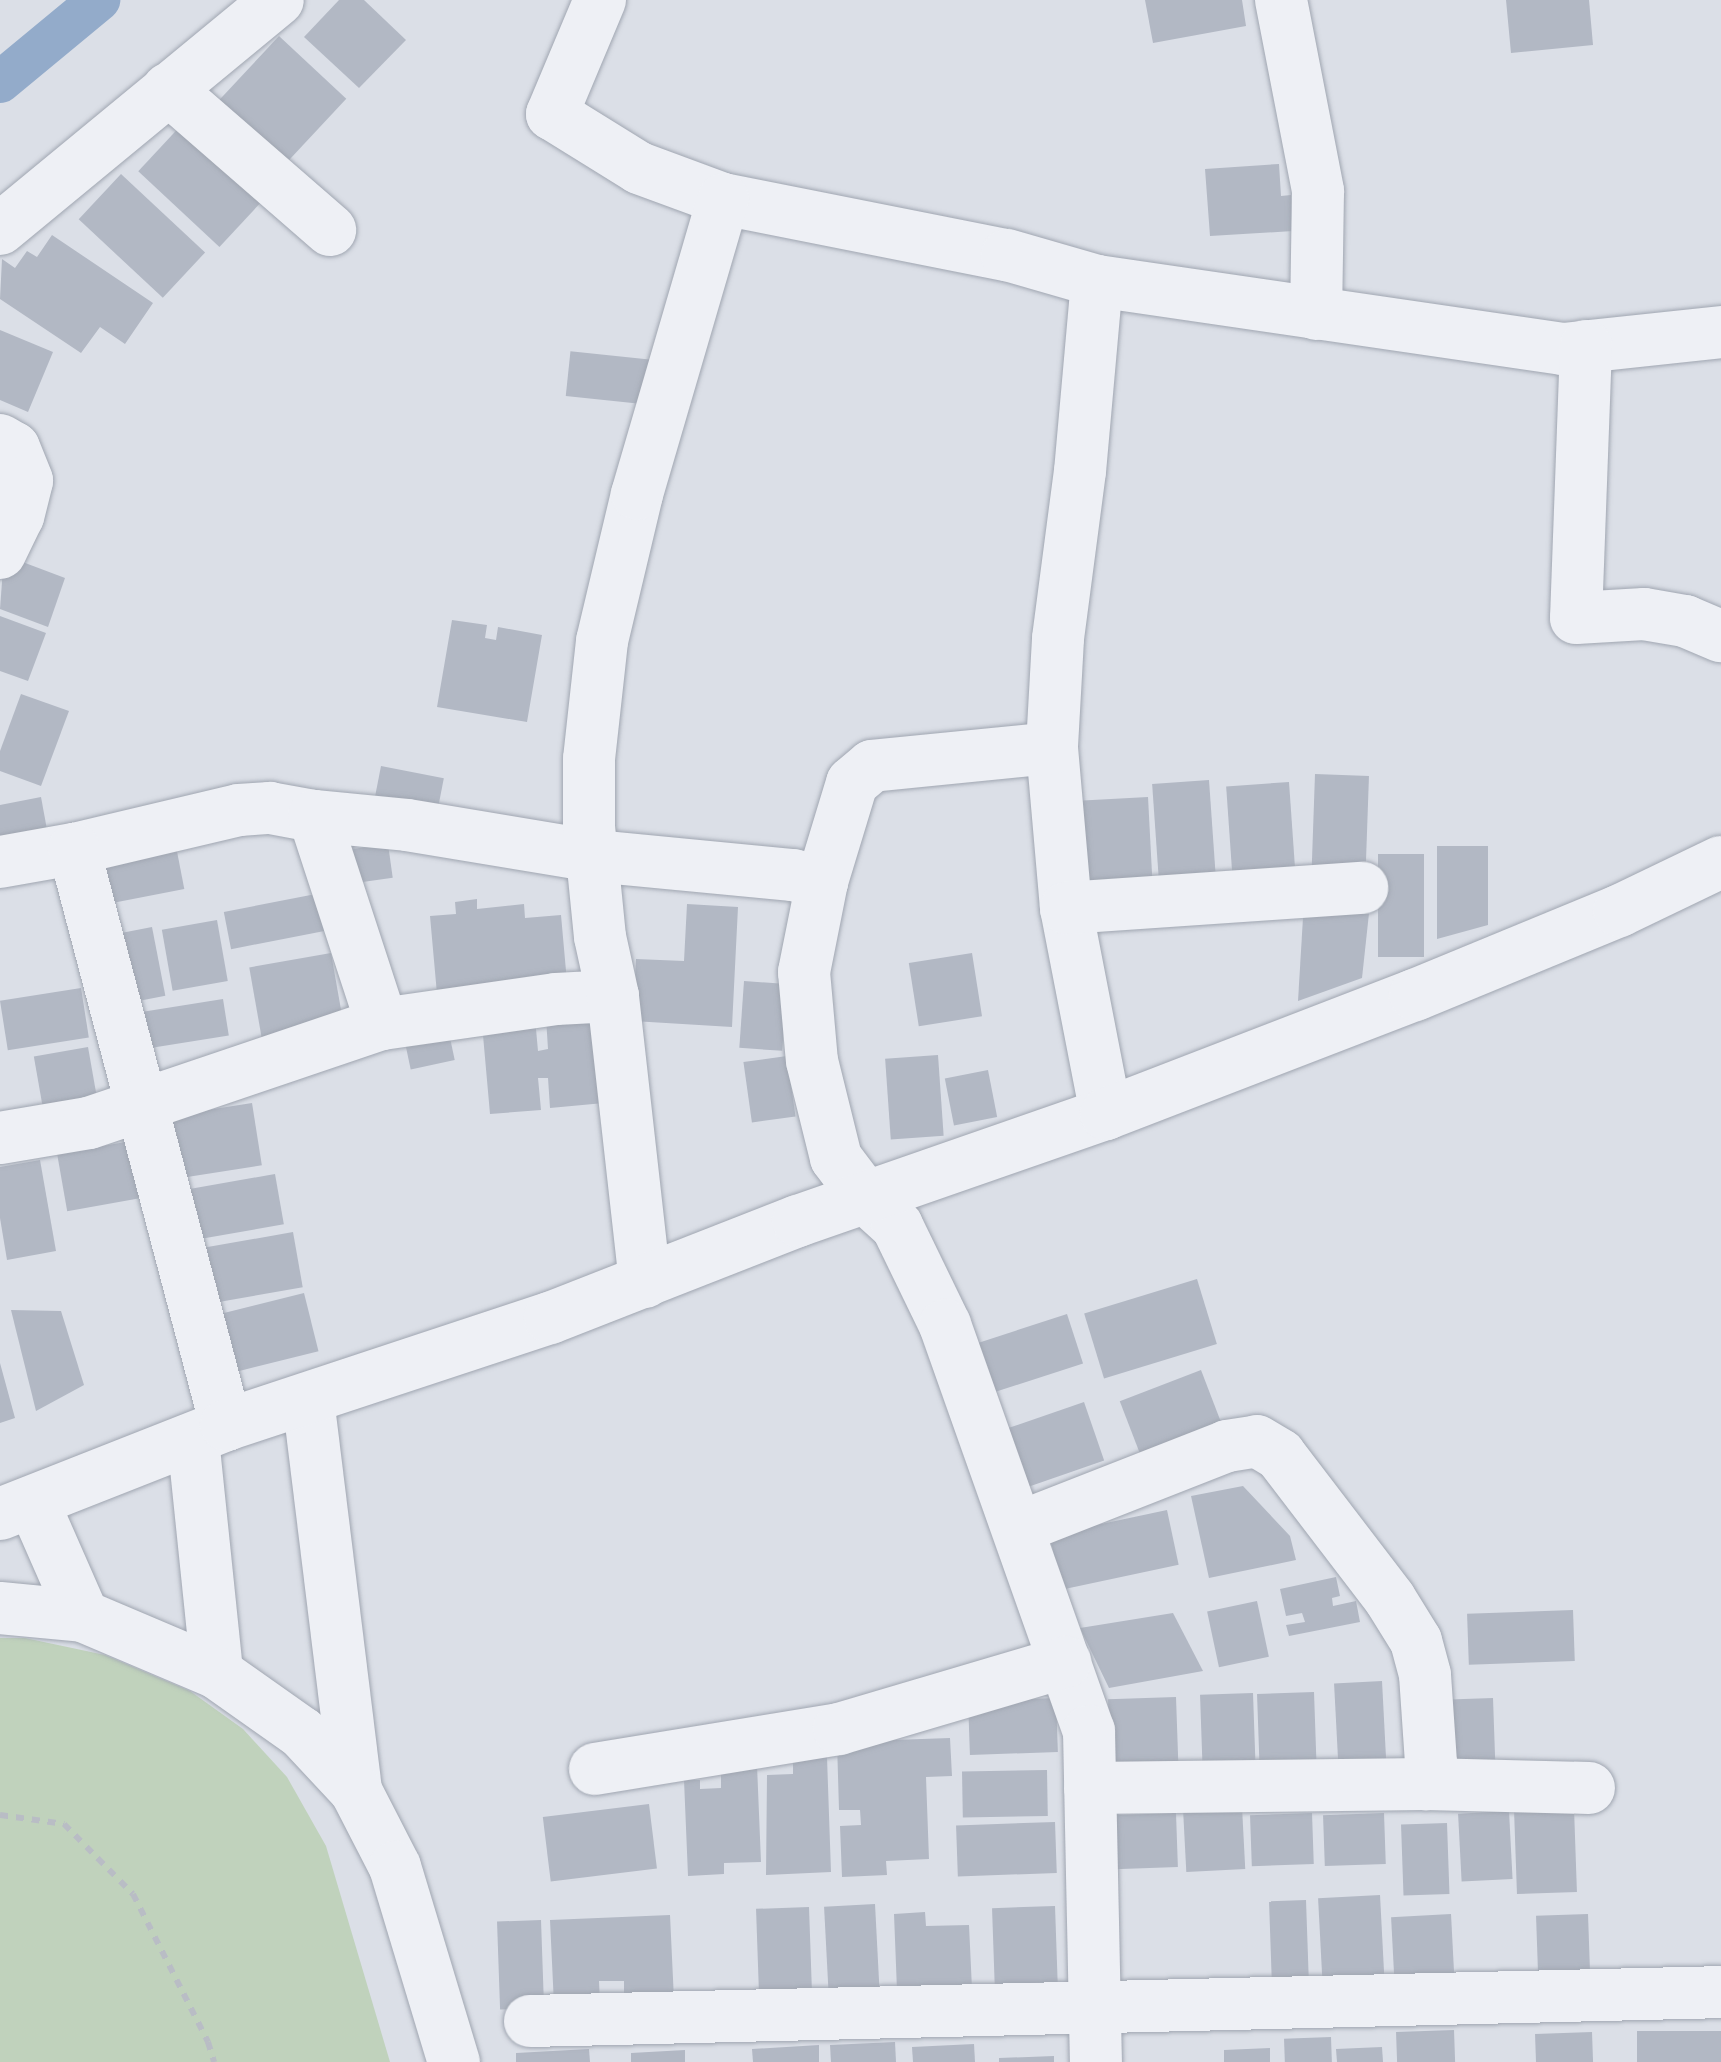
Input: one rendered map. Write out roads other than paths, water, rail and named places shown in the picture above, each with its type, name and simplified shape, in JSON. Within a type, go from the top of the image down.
[{"type":"street","points":[[0,229],[278,0]]},
{"type":"street","points":[[600,0],[552,114],[639,168],[724,199],[1007,255],[1097,281],[1563,349],[1721,332]]},
{"type":"street","points":[[1282,0],[1318,190],[1316,314]]},
{"type":"street","points":[[168,89],[330,230]]},
{"type":"street","points":[[644,1282],[613,996],[600,937],[589,826],[589,759],[602,641],[638,494],[724,199]]},
{"type":"street","points":[[1097,281],[1080,472],[1058,639],[1052,748],[1066,908],[1106,1114]]},
{"type":"street","points":[[1586,346],[1576,618],[1644,614],[1685,621],[1721,636]]},
{"type":"street","points":[[0,440],[14,448],[27,481],[18,516],[0,553]]},
{"type":"street","points":[[1052,748],[872,766],[852,783],[822,882],[804,972],[812,1061],[836,1158],[866,1198],[897,1226],[946,1325],[1089,1731],[1096,2062]]},
{"type":"street","points":[[0,862],[74,849],[239,810],[270,808],[406,825],[594,856],[822,882]]},
{"type":"street","points":[[314,816],[382,1024]]},
{"type":"street","points":[[74,849],[113,1006],[143,1105],[210,1432],[217,1674]]},
{"type":"street","points":[[83,1616],[16,1508],[210,1432],[644,1282],[866,1198],[1106,1114],[1415,995],[1619,911],[1721,862]]},
{"type":"street","points":[[1066,908],[1362,888]]},
{"type":"street","points":[[0,1138],[88,1124],[382,1024],[556,999],[613,996]]},
{"type":"street","points":[[308,1399],[356,1791]]},
{"type":"street","points":[[1018,1528],[1227,1446],[1257,1442],[1280,1455],[1390,1599],[1416,1642],[1425,1675],[1430,1763],[1426,1784]]},
{"type":"street","points":[[0,1608],[83,1616],[217,1674],[302,1733],[356,1791],[395,1867],[454,2062]]},
{"type":"street","points":[[595,1768],[750,1747],[839,1729],[1065,1662]]},
{"type":"street","points":[[1090,1788],[1426,1784],[1589,1788]]},
{"type":"street","points":[[530,2021],[1721,1992]]},
{"type":"waterway","points":[[0,82],[99,0]]}]
